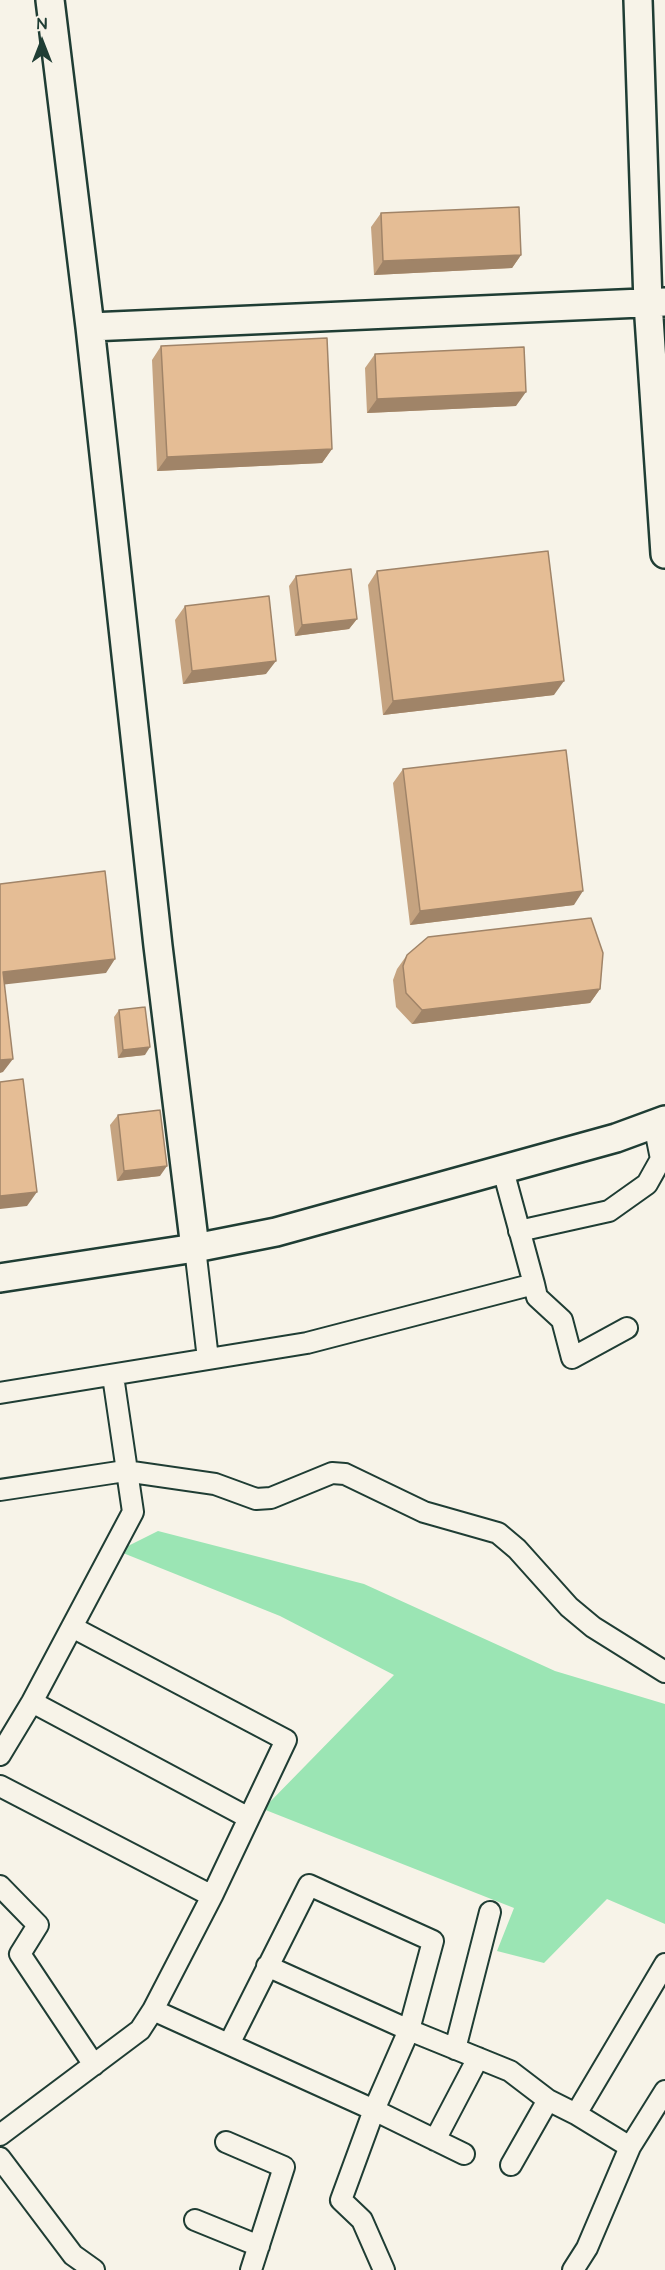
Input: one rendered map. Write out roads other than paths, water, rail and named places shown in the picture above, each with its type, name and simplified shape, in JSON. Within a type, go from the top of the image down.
[{"type":"street","points":[[50,0],[90,327],[158,946],[208,1359]]},
{"type":"street","points":[[638,0],[656,303],[665,554]]},
{"type":"street","points":[[90,327],[656,303]]},
{"type":"street","points":[[0,1278],[195,1248],[276,1232],[616,1138],[660,1122],[661,1158],[647,1184],[609,1211],[519,1231]]},
{"type":"street","points":[[503,1170],[537,1297],[562,1320],[572,1358],[627,1328]]},
{"type":"street","points":[[0,1393],[307,1343],[534,1284]]},
{"type":"street","points":[[0,1755],[32,1702],[133,1512],[125,1472],[113,1376]]},
{"type":"street","points":[[0,1490],[125,1472],[215,1484],[256,1499],[271,1498],[332,1473],[345,1474],[424,1512],[498,1533],[517,1549],[569,1608],[592,1627],[665,1672]]},
{"type":"street","points":[[0,2135],[140,2030],[153,2010],[212,1896],[286,1740],[72,1627]]},
{"type":"street","points":[[32,1702],[249,1818]]},
{"type":"street","points":[[0,1786],[212,1896]]},
{"type":"street","points":[[229,2044],[309,1885],[433,1941],[409,2030],[374,2110],[341,2200],[362,2220],[384,2270]]},
{"type":"street","points":[[0,1886],[38,1925],[20,1954],[94,2065]]},
{"type":"street","points":[[455,2049],[490,1912]]},
{"type":"street","points":[[576,2114],[665,1964]]},
{"type":"street","points":[[267,1966],[409,2030],[510,2071],[548,2100],[630,2147]]},
{"type":"street","points":[[153,2010],[374,2110],[464,2154]]},
{"type":"street","points":[[435,2140],[478,2058]]},
{"type":"street","points":[[573,2270],[587,2248],[630,2147],[665,2091]]},
{"type":"street","points":[[511,2165],[548,2100]]},
{"type":"street","points":[[226,2142],[284,2167],[251,2270]]},
{"type":"street","points":[[0,2158],[73,2254],[94,2270]]},
{"type":"street","points":[[195,2220],[259,2246]]}]
